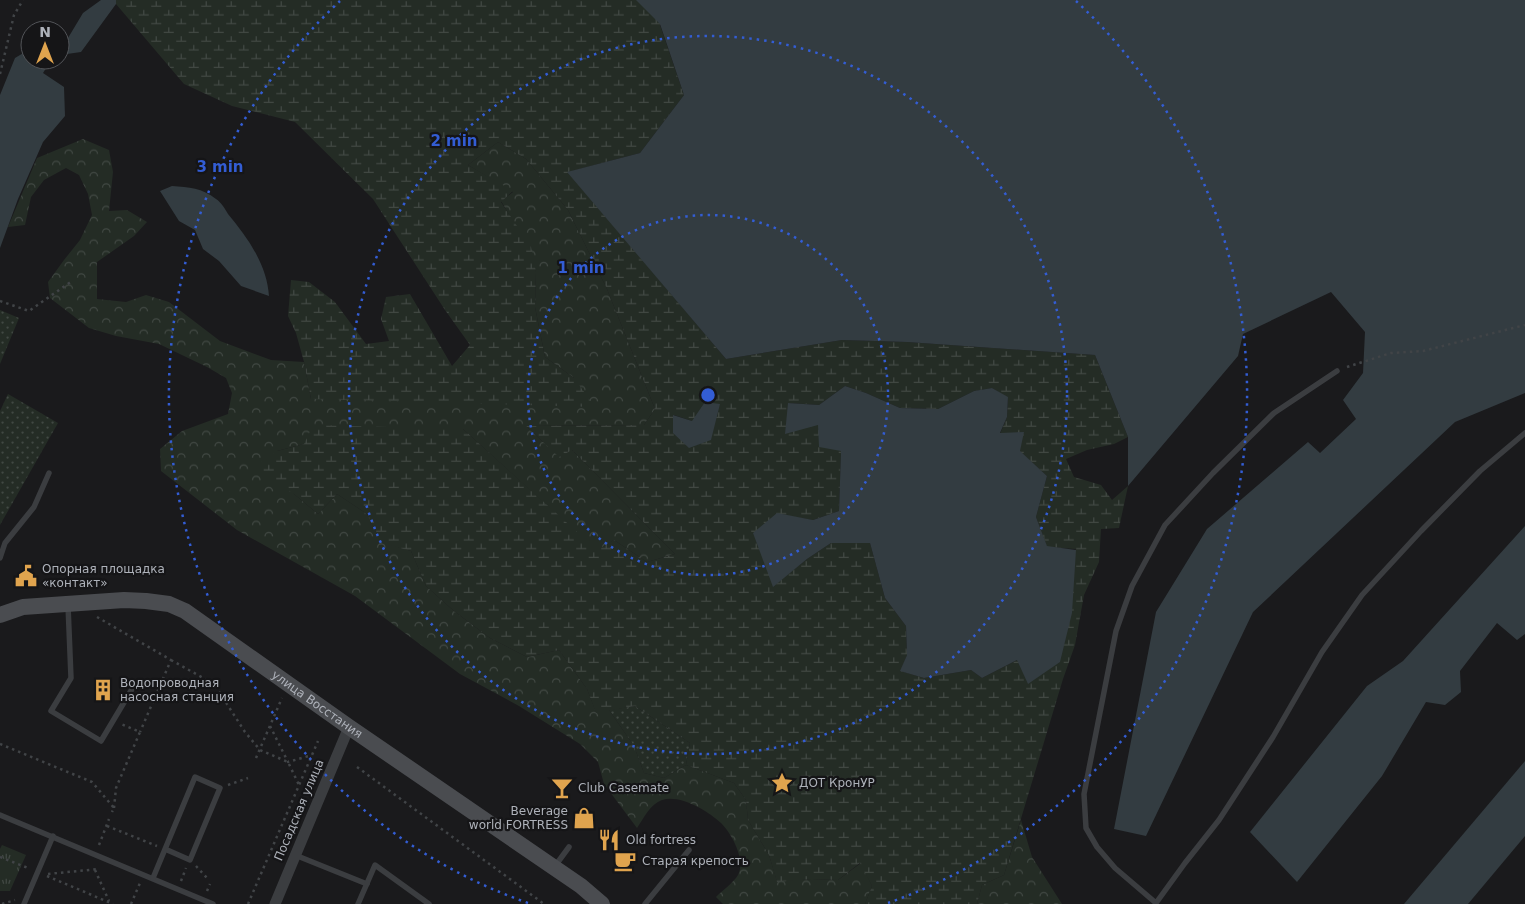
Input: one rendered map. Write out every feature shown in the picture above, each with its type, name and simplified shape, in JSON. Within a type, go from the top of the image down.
[{"type":"main road","name":"улица Восстания","points":[[0,613],[23,606],[124,600],[146,600],[169,604],[185,611],[349,727],[582,886],[602,904]]},
{"type":"street","name":"Посадская улица","points":[[275,904],[349,727]]},
{"type":"lane","points":[[1337,371],[1274,413],[1213,473],[1165,525],[1132,586],[1116,631],[1084,794],[1086,828],[1096,847],[1115,868],[1157,903],[1185,863],[1219,820],[1273,737],[1322,652],[1362,595],[1480,472],[1525,434]]},
{"type":"lane","points":[[0,558],[5,543],[34,507],[49,473]]},
{"type":"lane","points":[[68,603],[72,678],[51,711],[101,741],[132,689]]},
{"type":"lane","points":[[152,878],[195,777],[220,788],[190,860],[165,849]]},
{"type":"lane","points":[[0,815],[178,889],[201,902],[213,904]]},
{"type":"lane","points":[[24,904],[53,836]]},
{"type":"lane","points":[[554,867],[570,847]]},
{"type":"lane","points":[[646,904],[689,850]]},
{"type":"lane","points":[[295,855],[367,884]]},
{"type":"lane","points":[[358,904],[375,865],[429,904]]},
{"type":"path","points":[[0,74],[14,15],[23,0]]},
{"type":"path","points":[[0,301],[29,311],[72,281]]},
{"type":"path","points":[[1337,371],[1391,353],[1423,351],[1525,325]]},
{"type":"path","points":[[93,615],[214,684],[245,732],[260,750],[288,762],[312,755]]},
{"type":"path","points":[[112,812],[116,788],[171,660]]},
{"type":"path","points":[[256,758],[282,697]]},
{"type":"path","points":[[270,726],[299,785]]},
{"type":"path","points":[[135,730],[140,732]]},
{"type":"path","points":[[248,904],[318,741]]},
{"type":"path","points":[[0,744],[92,782],[114,808]]},
{"type":"path","points":[[357,767],[544,904]]},
{"type":"path","points":[[220,788],[248,778]]},
{"type":"path","points":[[95,854],[109,818]]},
{"type":"path","points":[[107,826],[165,849]]},
{"type":"path","points":[[87,850],[111,903]]},
{"type":"path","points":[[0,857],[21,866]]},
{"type":"path","points":[[178,889],[190,860],[207,878]]},
{"type":"path","points":[[111,903],[42,874],[123,866]]},
{"type":"path","points":[[132,904],[144,875]]},
{"type":"green space","points":[[116,0],[798,0],[660,25],[684,95],[640,153],[568,172],[726,359],[842,340],[907,342],[1095,355],[1128,437],[1114,444],[1087,450],[1066,459],[1074,477],[1101,485],[1112,500],[1128,486],[1119,528],[1101,529],[1099,562],[1084,595],[1075,645],[1004,875],[982,885],[977,904],[865,904],[872,886],[860,863],[838,880],[812,879],[777,882],[769,855],[748,820],[746,800],[734,783],[686,765],[690,743],[635,706],[596,713],[587,689],[559,650],[527,657],[490,638],[454,611],[426,586],[411,551],[381,543],[367,514],[337,494],[318,514],[294,494],[254,467],[277,451],[304,444],[313,425],[463,429],[597,550],[614,540],[647,562],[675,554],[572,450],[559,457],[526,426],[644,425],[655,409],[607,289],[568,210],[526,159],[498,142],[468,165],[513,191],[501,202],[531,247],[536,272],[535,307],[545,357],[574,378],[595,407],[311,399],[296,333],[288,316],[291,280],[309,282],[335,302],[366,344],[389,341],[381,319],[386,297],[410,294],[452,366],[470,345],[373,199],[295,122],[232,106],[184,84],[116,4]],"holes":[[[845,386],[900,408],[938,409],[974,391],[992,388],[1008,398],[1007,417],[1000,434],[1047,476],[1036,517],[1047,547],[1076,549],[1017,660],[982,678],[971,670],[924,678],[901,671],[907,655],[906,626],[885,598],[870,543],[831,543],[773,586],[777,514],[813,520],[839,511],[841,451],[819,425],[788,403],[819,405]],[[674,415],[692,421],[673,433]]]},
{"type":"green space","points":[[83,139],[109,150],[113,172],[109,211],[127,210],[147,222],[134,236],[97,262],[97,299],[126,302],[146,295],[169,302],[220,341],[271,360],[304,362],[311,399],[574,378],[545,357],[535,307],[536,272],[513,221],[501,201],[513,192],[468,165],[498,142],[526,159],[568,210],[607,289],[655,409],[644,425],[526,426],[543,442],[572,450],[675,554],[647,562],[614,540],[597,551],[463,429],[304,444],[277,451],[294,494],[318,514],[337,494],[367,514],[381,542],[411,551],[426,586],[454,611],[490,638],[527,657],[559,650],[587,689],[596,712],[609,710],[634,746],[644,773],[664,778],[686,765],[734,783],[746,800],[748,820],[769,855],[777,881],[838,880],[861,863],[872,886],[865,904],[723,904],[716,897],[736,878],[740,869],[740,862],[733,840],[715,818],[685,801],[669,799],[662,800],[654,805],[637,828],[604,784],[598,762],[580,744],[519,706],[460,674],[355,596],[237,530],[161,471],[160,449],[182,431],[228,414],[232,393],[226,378],[159,344],[116,336],[89,328],[50,298],[48,282],[80,240],[92,215],[88,194],[79,175],[66,168],[44,180],[31,197],[25,225],[8,227],[37,158]]},
{"type":"green space","points":[[0,310],[19,318],[0,364]]},
{"type":"green space","points":[[8,394],[58,423],[0,525],[0,411]]},
{"type":"green space","points":[[635,706],[690,743],[686,765],[664,778],[644,773],[634,746],[609,710]]},
{"type":"green space","points":[[1021,820],[1032,857],[1062,904],[977,904],[982,885],[1004,875]]},
{"type":"green space","points":[[2,845],[26,855],[10,891],[0,891],[0,849]]},
{"type":"shaded area","points":[[101,0],[116,0],[116,4],[81,52],[70,54],[70,35],[83,13]]},
{"type":"shaded area","points":[[636,0],[1525,0],[1525,393],[1455,422],[1253,612],[1146,836],[1114,829],[1156,612],[1207,529],[1308,442],[1320,453],[1356,419],[1343,400],[1363,373],[1365,332],[1331,292],[1243,334],[1238,356],[1128,486],[1128,437],[1095,355],[907,342],[842,340],[726,359],[567,172],[640,153],[684,95],[660,24]]},
{"type":"shaded area","points":[[20,55],[20,70],[45,70],[43,73],[64,87],[65,116],[43,142],[18,199],[0,248],[0,95],[15,58]]},
{"type":"shaded area","points":[[172,186],[200,190],[218,200],[255,252],[264,273],[269,296],[241,286],[219,261],[203,249],[195,230],[179,221],[160,191]]},
{"type":"shaded area","points":[[845,386],[900,408],[938,409],[974,391],[992,388],[1008,397],[1007,417],[1000,433],[1024,432],[1020,451],[1047,476],[1036,517],[1047,546],[1076,550],[1072,613],[1060,662],[1028,684],[1017,660],[982,678],[971,670],[924,678],[900,671],[907,655],[906,626],[885,598],[870,543],[831,543],[807,559],[773,587],[753,533],[777,513],[813,520],[839,511],[841,451],[819,447],[818,425],[785,434],[788,403],[819,405]]},
{"type":"shaded area","points":[[705,402],[720,404],[711,440],[689,448],[673,433],[673,415],[692,421]]},
{"type":"shaded area","points":[[1525,526],[1525,634],[1517,640],[1497,623],[1460,671],[1461,692],[1445,705],[1426,702],[1382,776],[1297,882],[1250,832],[1367,686],[1403,661]]},
{"type":"shaded area","points":[[1525,761],[1525,836],[1468,904],[1404,904]]},
{"type":"place","name":"Опорная площадка «контакт»","points":[[26,576]]},
{"type":"place","name":"Водопроводная насосная станция","points":[[103,690]]},
{"type":"place","name":"ДОТ КронУР","points":[[782,783]]},
{"type":"place","name":"Club Casemate","points":[[562,788]]},
{"type":"place","name":"Beverage world FORTRESS","points":[[584,818]]},
{"type":"place","name":"Old fortress","points":[[609,840]]},
{"type":"place","name":"Старая крепость","points":[[625,861]]}]
